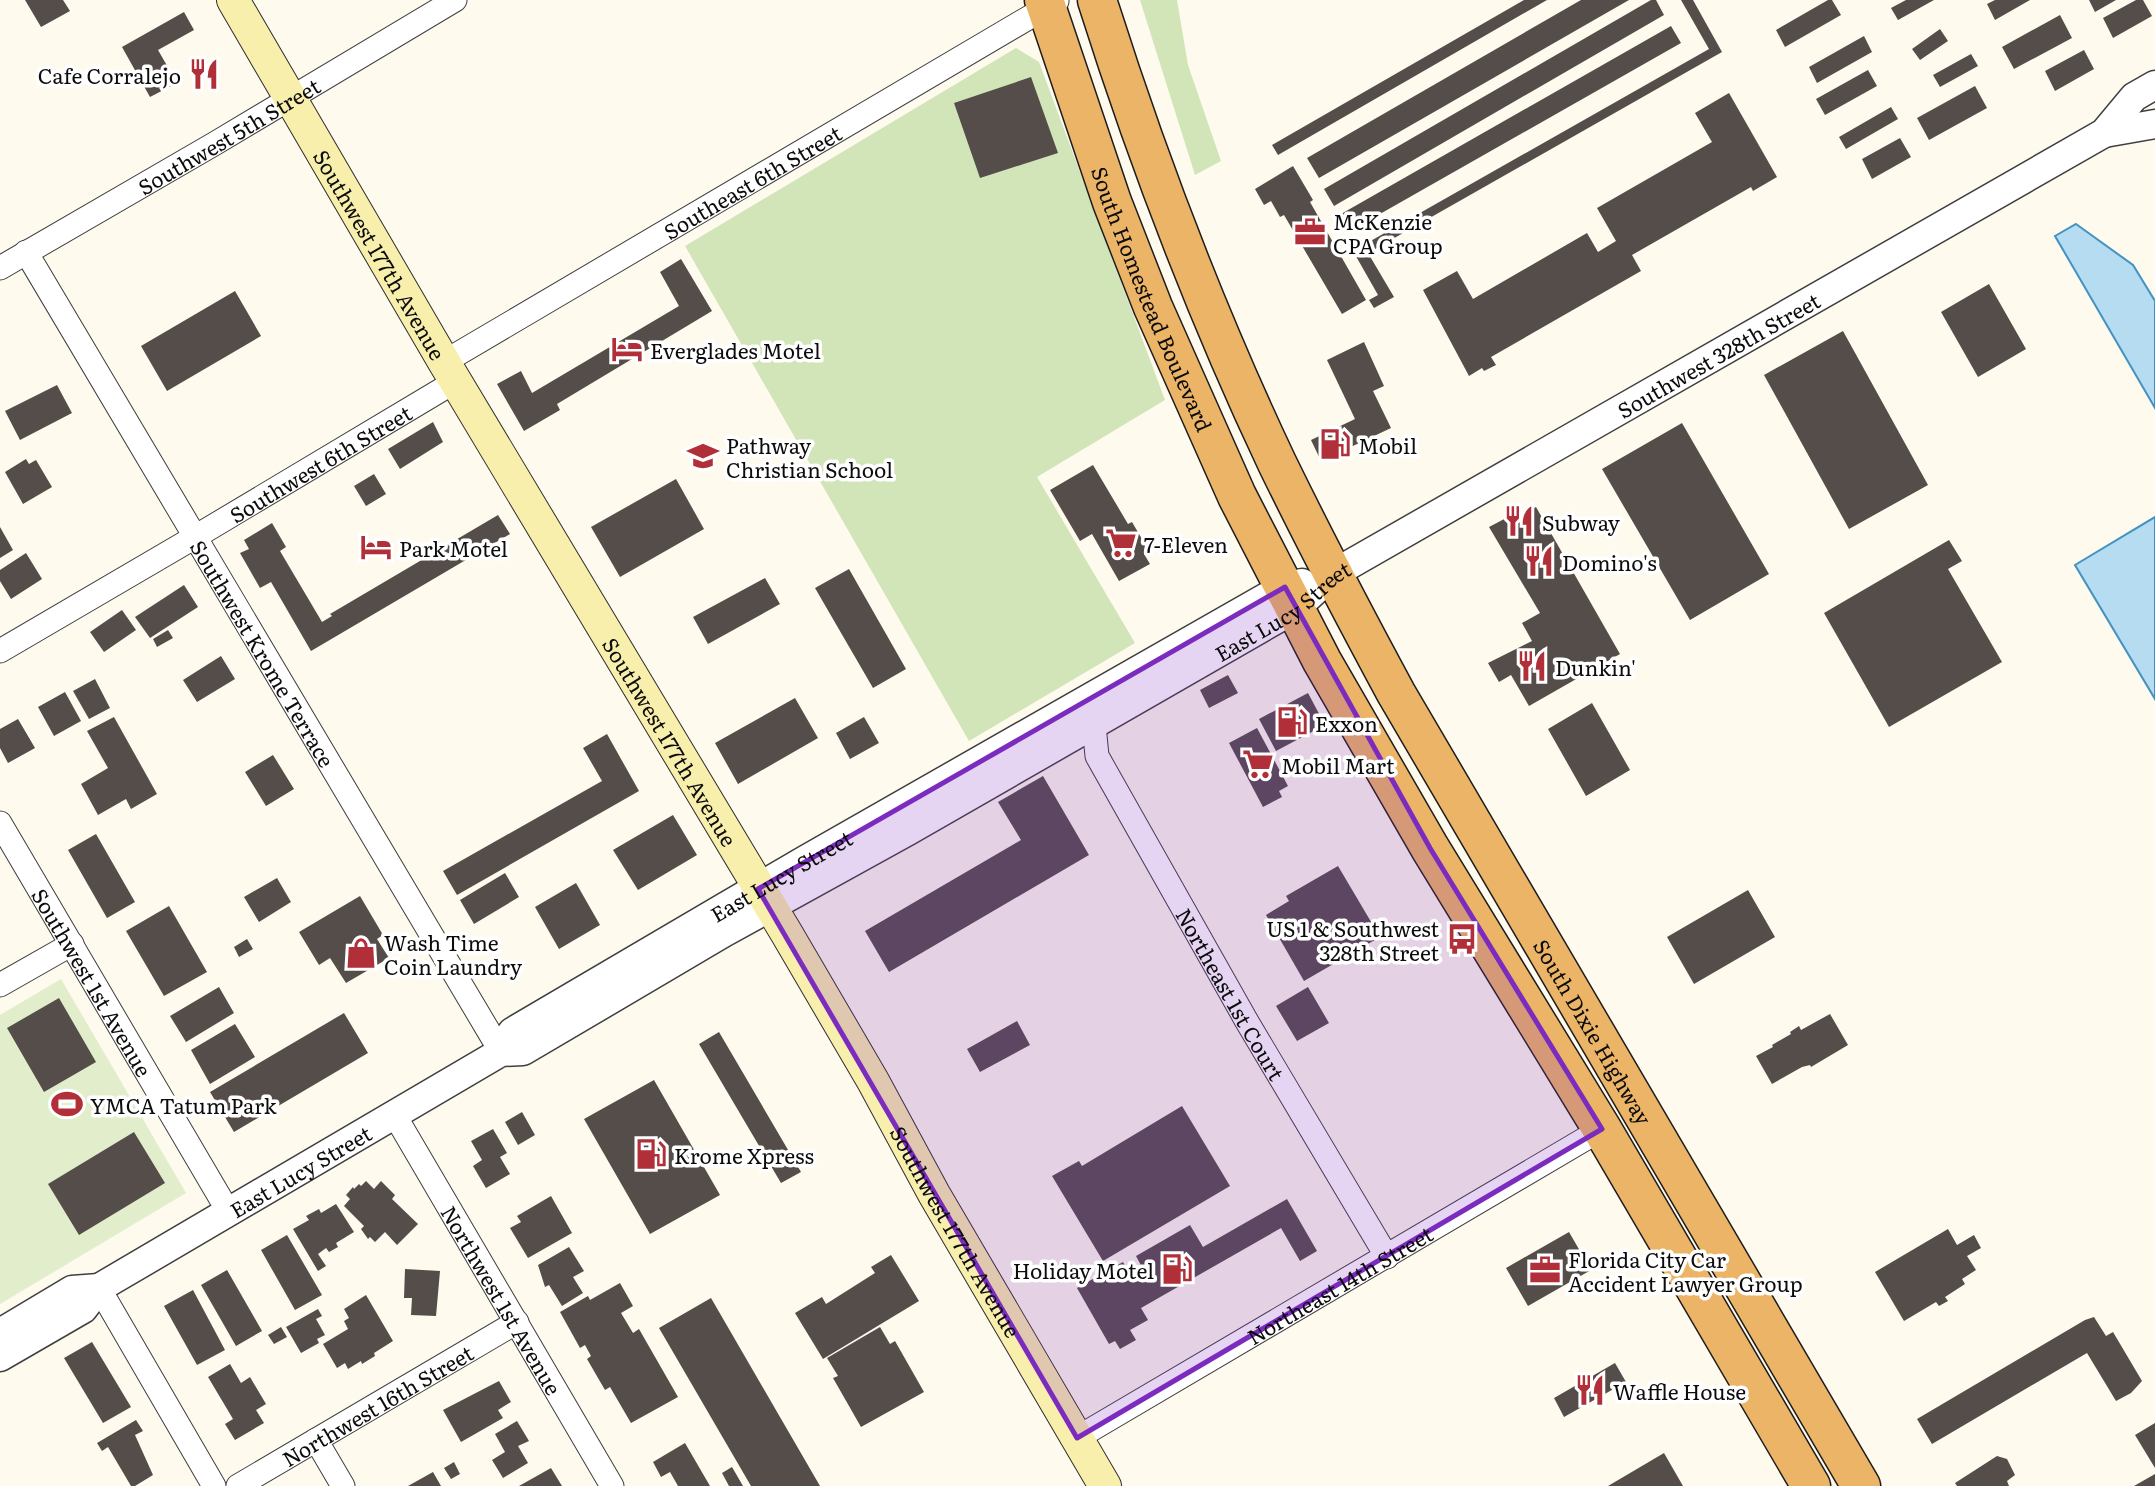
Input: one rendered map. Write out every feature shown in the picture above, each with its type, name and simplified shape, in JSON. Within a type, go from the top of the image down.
[{"type":"highway","points":[[1097,0],[1128,96],[1198,283],[1277,462],[1333,574]]},
{"type":"highway","name":"South Homestead Boulevard","points":[[1049,2],[1112,202],[1153,307],[1237,496],[1291,598]]},
{"type":"highway","name":"South Dixie Highway","points":[[1333,574],[1396,693],[1861,1486]]},
{"type":"highway","name":"South Dixie Highway","points":[[1291,598],[1337,689],[1430,848],[1602,1129],[1811,1486]]},
{"type":"main road","name":"Southwest 177th Avenue","points":[[233,0],[450,371],[860,1060],[934,1194],[1105,1486]]},
{"type":"street","name":"Southwest 5th Street","points":[[0,268],[292,99],[455,0]]},
{"type":"street","name":"Southeast 6th Street","points":[[450,371],[1049,2]]},
{"type":"street","name":"Southwest 328th Street","points":[[2104,133],[2134,97],[2155,85]]},
{"type":"street","name":"Southwest 328th Street","points":[[1333,574],[2104,133],[2155,124]]},
{"type":"street","name":"Southwest Krome Terrace","points":[[26,252],[501,1052]]},
{"type":"street","name":"Southwest 6th Street","points":[[0,651],[195,537],[450,371]]},
{"type":"street","name":"East Lucy Street","points":[[0,1357],[83,1309],[99,1288],[501,1052],[512,1032],[764,899],[805,860],[1075,725],[1333,574]]},
{"type":"street","name":"Northeast 1st Court","points":[[1075,725],[1097,756],[1246,1020],[1387,1257]]},
{"type":"street","name":"Southwest 1st Avenue","points":[[0,823],[228,1211]]},
{"type":"street","points":[[0,985],[72,944]]},
{"type":"street","name":"Northwest 1st Avenue","points":[[394,1114],[612,1486]]},
{"type":"street","name":"Northeast 14th Street","points":[[1077,1438],[1602,1129]]},
{"type":"street","name":"East Lucy Street","points":[[0,1333],[72,1290],[99,1288]]},
{"type":"street","points":[[99,1288],[214,1486]]},
{"type":"street","name":"Northwest 16th Street","points":[[238,1486],[517,1322]]},
{"type":"street","points":[[316,1440],[343,1486]]},
{"type":"highlighted area","points":[[1285,587],[1430,848],[1602,1129],[1077,1438],[758,889]]},
{"type":"green space","points":[[1140,0],[1177,0],[1188,65],[1221,161],[1195,175]]},
{"type":"green space","points":[[1016,48],[1039,62],[1165,400],[1037,477],[1135,643],[969,741],[685,246]]},
{"type":"green space","name":"YMCA Tatum Park","points":[[61,979],[186,1193],[0,1304],[0,1015]]},
{"type":"water","points":[[2076,224],[2133,265],[2155,301],[2155,408],[2055,236]]},
{"type":"water","points":[[2155,517],[2155,699],[2075,565]]},
{"type":"building","points":[[25,0],[63,0],[70,11],[41,27]]},
{"type":"building","points":[[1524,0],[1547,0],[1278,155],[1272,145]]},
{"type":"building","points":[[1581,0],[1629,0],[1319,178],[1307,158]]},
{"type":"building","points":[[1651,0],[1656,0],[1664,15],[1334,206],[1324,189]]},
{"type":"building","points":[[1681,0],[1693,0],[1722,52],[1368,253],[1394,297],[1374,308],[1369,300],[1378,295],[1353,251],[1709,49]]},
{"type":"building","points":[[1832,0],[1841,15],[1785,47],[1776,30]]},
{"type":"building","points":[[1906,0],[1934,0],[1898,20],[1891,8]]},
{"type":"building","points":[[1995,0],[2030,0],[1995,20],[1987,4]]},
{"type":"building","points":[[2089,0],[2116,0],[2095,12]]},
{"type":"building","points":[[2136,0],[2143,0],[2152,16],[2113,38],[2103,18]]},
{"type":"building","points":[[184,12],[194,30],[158,50],[177,83],[150,97],[122,47]]},
{"type":"building","points":[[2060,15],[2072,38],[2014,69],[2002,47]]},
{"type":"building","points":[[1671,26],[1681,43],[1350,231],[1341,214]]},
{"type":"building","points":[[1940,29],[1948,41],[1920,60],[1912,49]]},
{"type":"building","points":[[1864,36],[1872,52],[1817,83],[1809,67]]},
{"type":"building","points":[[2084,50],[2094,69],[2055,91],[2045,71]]},
{"type":"building","points":[[1971,54],[1978,66],[1940,87],[1933,75]]},
{"type":"building","points":[[1868,70],[1877,86],[1825,115],[1816,99]]},
{"type":"building","points":[[1031,77],[1058,153],[980,178],[954,103]]},
{"type":"building","points":[[1975,86],[1987,108],[1929,140],[1917,118]]},
{"type":"building","points":[[1729,93],[1777,177],[1753,191],[1751,187],[1632,255],[1641,271],[1491,357],[1496,365],[1484,371],[1482,368],[1469,376],[1423,290],[1457,271],[1473,299],[1587,233],[1598,252],[1616,241],[1597,208],[1712,142],[1695,113]]},
{"type":"building","points":[[1891,107],[1898,119],[1846,149],[1839,137]]},
{"type":"building","points":[[1900,138],[1911,157],[1872,179],[1862,159]]},
{"type":"building","points":[[1293,166],[1313,200],[1310,202],[1366,300],[1342,314],[1284,215],[1280,217],[1271,201],[1264,205],[1255,189]]},
{"type":"building","name":"Everglades Motel","points":[[681,259],[712,311],[557,404],[560,410],[524,431],[497,384],[521,371],[532,393],[679,306],[660,272]]},
{"type":"building","points":[[1989,284],[2026,349],[1978,377],[1941,312]]},
{"type":"building","points":[[235,291],[261,336],[167,391],[141,346]]},
{"type":"building","points":[[1843,331],[1928,485],[1849,529],[1764,375]]},
{"type":"building","points":[[1364,342],[1384,386],[1373,391],[1391,428],[1321,461],[1311,440],[1355,419],[1327,360]]},
{"type":"building","points":[[57,385],[72,413],[20,440],[5,411]]},
{"type":"building","points":[[433,422],[443,442],[400,469],[388,449]]},
{"type":"building","points":[[1682,423],[1769,574],[1690,620],[1602,469]]},
{"type":"building","points":[[26,459],[29,464],[36,460],[52,487],[23,504],[5,472]]},
{"type":"building","points":[[1093,465],[1128,524],[1132,522],[1149,551],[1144,554],[1150,564],[1119,581],[1092,534],[1080,541],[1050,490]]},
{"type":"building","points":[[374,474],[386,494],[366,506],[354,486]]},
{"type":"building","points":[[676,479],[704,529],[620,577],[591,527]]},
{"type":"building","points":[[1536,507],[1620,654],[1529,706],[1511,675],[1499,682],[1488,663],[1532,641],[1522,623],[1540,613],[1489,527],[1508,517],[1511,521]]},
{"type":"building","points":[[498,515],[510,534],[311,651],[271,582],[260,588],[240,553],[249,549],[244,540],[272,523],[286,547],[280,551],[322,622],[332,616],[330,614]]},
{"type":"building","points":[[0,527],[13,550],[0,558]]},
{"type":"building","points":[[1949,540],[1962,561],[1948,569],[2002,662],[1889,727],[1824,613]]},
{"type":"building","points":[[26,553],[42,579],[11,599],[0,581],[0,570]]},
{"type":"building","points":[[849,569],[906,669],[873,688],[815,588]]},
{"type":"building","points":[[765,578],[780,604],[708,644],[693,617]]},
{"type":"building","points":[[184,585],[198,607],[150,638],[135,617]]},
{"type":"building","points":[[122,610],[136,630],[104,652],[90,632]]},
{"type":"building","points":[[168,630],[173,638],[157,647],[153,639]]},
{"type":"building","points":[[221,656],[235,679],[197,702],[183,680]]},
{"type":"building","points":[[1228,675],[1238,693],[1209,708],[1200,690]]},
{"type":"building","points":[[95,679],[110,708],[89,719],[73,691]]},
{"type":"building","points":[[65,692],[81,721],[54,736],[38,707]]},
{"type":"building","name":"Exxon","points":[[1308,693],[1325,725],[1276,751],[1259,719]]},
{"type":"building","points":[[795,698],[818,738],[738,784],[715,743]]},
{"type":"building","points":[[1592,703],[1630,770],[1586,796],[1548,729]]},
{"type":"building","points":[[114,717],[157,794],[131,809],[126,799],[98,815],[81,784],[108,768],[87,731]]},
{"type":"building","points":[[864,717],[879,743],[850,759],[836,733]]},
{"type":"building","points":[[18,719],[35,748],[8,763],[0,748],[0,729]]},
{"type":"building","name":"Mobil Mart","points":[[1257,728],[1288,786],[1279,791],[1282,797],[1263,807],[1229,743]]},
{"type":"building","points":[[607,734],[639,791],[457,895],[443,871],[602,781],[583,748]]},
{"type":"building","points":[[273,755],[294,789],[266,806],[245,772]]},
{"type":"building","points":[[1043,776],[1089,855],[889,972],[865,931],[1021,840],[998,802]]},
{"type":"building","points":[[673,815],[697,855],[638,890],[613,850]]},
{"type":"building","points":[[96,834],[135,902],[107,918],[68,850]]},
{"type":"building","points":[[1338,866],[1380,937],[1304,981],[1266,915],[1289,901],[1286,896]]},
{"type":"building","points":[[505,873],[519,897],[474,924],[460,900]]},
{"type":"building","points":[[277,878],[291,902],[259,922],[244,897]]},
{"type":"building","points":[[576,883],[600,925],[559,949],[535,907]]},
{"type":"building","points":[[1748,890],[1775,937],[1694,984],[1667,937]]},
{"type":"building","points":[[360,896],[383,935],[377,939],[389,958],[346,983],[330,958],[319,965],[299,932]]},
{"type":"building","points":[[169,906],[207,972],[164,996],[126,931]]},
{"type":"building","points":[[247,939],[253,949],[239,957],[234,947]]},
{"type":"building","points":[[219,987],[234,1013],[186,1042],[170,1016]]},
{"type":"building","points":[[1308,987],[1329,1023],[1297,1041],[1276,1006]]},
{"type":"building","points":[[59,998],[96,1062],[44,1092],[7,1028]]},
{"type":"building","points":[[344,1013],[368,1053],[234,1132],[210,1092]]},
{"type":"building","points":[[1830,1014],[1848,1045],[1811,1067],[1802,1067],[1772,1084],[1756,1056],[1773,1047],[1772,1045],[1799,1026],[1801,1030]]},
{"type":"building","points":[[1017,1021],[1030,1045],[980,1072],[967,1049]]},
{"type":"building","points":[[235,1024],[255,1057],[210,1084],[191,1050]]},
{"type":"building","points":[[719,1032],[801,1172],[781,1183],[699,1044]]},
{"type":"building","points":[[654,1080],[720,1195],[650,1234],[584,1119]]},
{"type":"building","points":[[1182,1106],[1230,1186],[1103,1261],[1052,1176],[1079,1161],[1082,1166]]},
{"type":"building","points":[[522,1112],[535,1135],[518,1145],[505,1122]]},
{"type":"building","points":[[493,1129],[507,1153],[500,1157],[510,1174],[486,1188],[473,1166],[482,1160],[471,1141]]},
{"type":"building","points":[[134,1132],[165,1183],[79,1235],[48,1184]]},
{"type":"building","points":[[366,1181],[374,1189],[381,1181],[395,1195],[392,1199],[418,1224],[397,1245],[385,1232],[375,1242],[370,1237],[368,1239],[361,1229],[364,1226],[344,1206],[350,1199],[346,1195],[353,1187],[354,1189],[359,1184],[361,1186]]},
{"type":"building","points":[[551,1196],[572,1233],[528,1258],[510,1228],[521,1222],[517,1216]]},
{"type":"building","name":"Holiday Motel","points":[[1287,1199],[1317,1251],[1300,1261],[1281,1228],[1141,1308],[1148,1320],[1130,1330],[1136,1340],[1120,1349],[1115,1341],[1109,1344],[1077,1288],[1123,1262],[1134,1282],[1146,1275],[1136,1256],[1190,1225],[1203,1247]]},
{"type":"building","points":[[336,1204],[354,1232],[336,1243],[338,1247],[329,1252],[326,1248],[318,1254],[326,1266],[318,1271],[293,1229],[309,1220],[306,1216],[319,1209],[321,1213]]},
{"type":"building","points":[[1948,1229],[1957,1245],[1974,1235],[1981,1248],[1967,1256],[1976,1270],[1962,1279],[1965,1284],[1945,1297],[1948,1301],[1939,1306],[1936,1302],[1904,1321],[1875,1272]]},
{"type":"building","points":[[1569,1232],[1591,1270],[1528,1306],[1506,1268]]},
{"type":"building","points":[[287,1235],[322,1295],[295,1310],[261,1250]]},
{"type":"building","points":[[569,1247],[584,1271],[573,1277],[583,1293],[562,1306],[549,1285],[545,1287],[538,1265]]},
{"type":"building","points":[[891,1255],[919,1301],[823,1359],[795,1313],[822,1297],[826,1304],[875,1273],[871,1267]]},
{"type":"building","points":[[405,1269],[440,1271],[436,1316],[411,1315],[412,1298],[404,1298]]},
{"type":"building","points":[[227,1270],[262,1331],[236,1346],[201,1285]]},
{"type":"building","points":[[620,1283],[633,1306],[621,1313],[633,1333],[639,1329],[678,1397],[631,1423],[610,1387],[605,1390],[587,1359],[591,1356],[585,1345],[580,1348],[560,1312],[588,1296],[590,1300]]},
{"type":"building","points":[[193,1290],[225,1350],[197,1365],[164,1306]]},
{"type":"building","points":[[366,1295],[393,1341],[362,1364],[361,1361],[348,1369],[345,1363],[337,1368],[323,1344],[348,1329],[344,1321],[349,1318],[344,1309]]},
{"type":"building","points":[[711,1298],[820,1486],[751,1486],[659,1328]]},
{"type":"building","points":[[318,1309],[322,1316],[316,1319],[325,1335],[317,1339],[319,1343],[301,1353],[286,1327]]},
{"type":"building","points":[[2094,1317],[2106,1336],[2113,1332],[2142,1381],[2131,1393],[2116,1401],[2087,1353],[1932,1444],[1917,1419]]},
{"type":"building","points":[[281,1327],[287,1337],[274,1344],[268,1335]]},
{"type":"building","points":[[880,1327],[890,1344],[895,1341],[924,1392],[861,1427],[833,1378],[838,1376],[827,1358]]},
{"type":"building","points":[[92,1342],[131,1407],[103,1423],[64,1358]]},
{"type":"building","name":"Waffle House","points":[[1615,1363],[1626,1382],[1564,1417],[1554,1398]]},
{"type":"building","points":[[230,1364],[241,1383],[250,1377],[266,1404],[256,1410],[264,1423],[235,1440],[225,1424],[233,1419],[208,1377]]},
{"type":"building","points":[[499,1381],[511,1402],[498,1410],[503,1418],[461,1442],[443,1410]]},
{"type":"building","points":[[136,1420],[143,1431],[135,1435],[153,1475],[131,1486],[108,1447],[102,1451],[97,1443]]},
{"type":"building","points":[[517,1421],[529,1441],[518,1446],[528,1463],[503,1478],[492,1460],[505,1452],[495,1434]]},
{"type":"building","points":[[2155,1423],[2155,1468],[2135,1435]]},
{"type":"building","points":[[685,1443],[710,1486],[678,1486],[670,1472],[661,1477],[653,1462]]},
{"type":"building","points":[[1664,1453],[1683,1486],[1608,1486]]},
{"type":"building","points":[[1997,1456],[2007,1459],[2015,1475],[2007,1481],[2009,1486],[1957,1486],[1955,1483]]},
{"type":"building","points":[[454,1462],[460,1474],[451,1479],[444,1468]]},
{"type":"building","points":[[732,1467],[743,1486],[729,1486],[722,1473]]},
{"type":"building","points":[[551,1468],[562,1486],[519,1486]]},
{"type":"building","points":[[433,1472],[441,1486],[408,1486]]},
{"type":"building","points":[[2155,1474],[2155,1486],[2134,1486]]},
{"type":"place","name":"Cafe Corralejo","points":[[204,74]]},
{"type":"place","name":"McKenzie CPA Group","points":[[1310,232]]},
{"type":"place","name":"Everglades Motel","points":[[627,349]]},
{"type":"place","name":"Mobil","points":[[1335,444]]},
{"type":"place","name":"Pathway Christian School","points":[[703,456]]},
{"type":"place","name":"Subway","points":[[1519,521]]},
{"type":"place","name":"7-Eleven","points":[[1121,543]]},
{"type":"place","name":"Park Motel","points":[[376,547]]},
{"type":"place","name":"Domino's","points":[[1539,561]]},
{"type":"place","name":"Dunkin'","points":[[1532,666]]},
{"type":"place","name":"Exxon","points":[[1292,722]]},
{"type":"place","name":"Mobil Mart","points":[[1258,764]]},
{"type":"place","name":"US 1 & Southwest 328th Street","points":[[1462,939]]},
{"type":"place","name":"Wash Time Coin Laundry","points":[[361,953]]},
{"type":"place","name":"YMCA Tatum Park","points":[[67,1104]]},
{"type":"place","name":"Krome Xpress","points":[[651,1154]]},
{"type":"place","name":"Holiday Motel","points":[[1177,1269]]},
{"type":"place","name":"Florida City Car Accident Lawyer Group","points":[[1545,1270]]},
{"type":"place","name":"Waffle House","points":[[1590,1390]]}]
